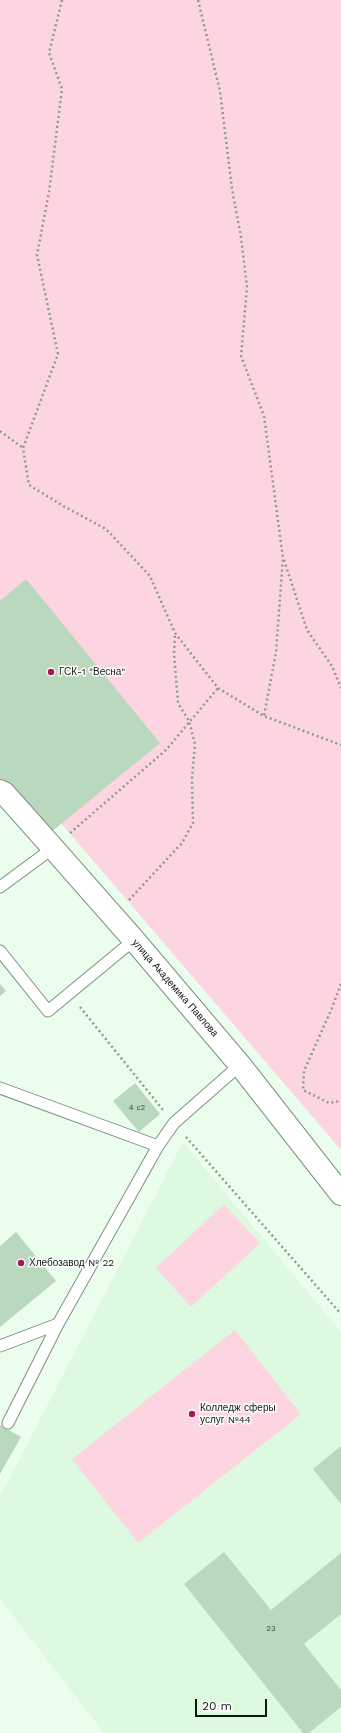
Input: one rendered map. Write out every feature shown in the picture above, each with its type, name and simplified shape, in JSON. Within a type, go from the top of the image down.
[{"type":"street","name":"улица Академика Павлова","points":[[0,791],[4,793],[113,916],[240,1065],[341,1194]]},
{"type":"lane","points":[[0,887],[53,848]]},
{"type":"lane","points":[[0,951],[48,1011],[134,940]]},
{"type":"lane","points":[[8,1423],[58,1324],[158,1146],[174,1123],[240,1065]]},
{"type":"lane","points":[[0,1088],[158,1146]]},
{"type":"lane","points":[[0,1346],[58,1324]]},
{"type":"path","points":[[62,0],[49,53],[62,89],[49,192],[37,255],[58,354],[23,448],[29,485],[65,507],[106,529],[150,576],[175,633],[218,688],[264,716],[341,745]]},
{"type":"path","points":[[198,0],[220,91],[232,189],[243,251],[247,287],[241,356],[264,416],[284,558],[307,630],[332,666],[341,688]]},
{"type":"path","points":[[0,431],[23,448]]},
{"type":"path","points":[[264,716],[276,652],[284,558]]},
{"type":"path","points":[[113,916],[182,843],[193,823],[192,778],[195,744],[190,721],[178,703],[174,654],[175,633]]},
{"type":"path","points":[[53,848],[166,750],[218,688]]},
{"type":"path","points":[[341,984],[304,1071],[303,1090],[330,1103],[341,1101]]},
{"type":"path","points":[[70,994],[174,1123],[341,1314]]},
{"type":"shaded area","points":[[0,0],[341,0],[341,1150],[0,752]]},
{"type":"shaded area","name":"Колледж сферы услуг №44","points":[[183,1142],[341,1332],[341,1733],[104,1733],[0,1599],[0,1497]]},
{"type":"shaded area","points":[[224,1204],[260,1243],[191,1307],[156,1268]]},
{"type":"shaded area","points":[[235,1330],[301,1414],[138,1543],[72,1459]]},
{"type":"building","name":"ГСК-1 \"Весна\"","points":[[26,579],[160,743],[45,837],[0,782],[0,601]]},
{"type":"building","points":[[0,984],[6,991],[0,996]]},
{"type":"building","points":[[135,1083],[160,1114],[139,1132],[113,1101]]},
{"type":"building","name":"Хлебозавод № 22","points":[[16,1232],[56,1281],[0,1327],[0,1246]]},
{"type":"building","points":[[0,1425],[21,1437],[0,1474]]},
{"type":"building","points":[[341,1446],[341,1504],[313,1469]]},
{"type":"building","points":[[224,1552],[271,1610],[341,1553],[341,1614],[304,1644],[341,1690],[341,1707],[309,1733],[303,1733],[184,1584]]},
{"type":"place","name":"ГСК-1 \"Весна\"","points":[[51,672]]},
{"type":"place","name":"Хлебозавод № 22","points":[[21,1263]]},
{"type":"place","name":"Колледж сферы услуг №44","points":[[192,1414]]}]
